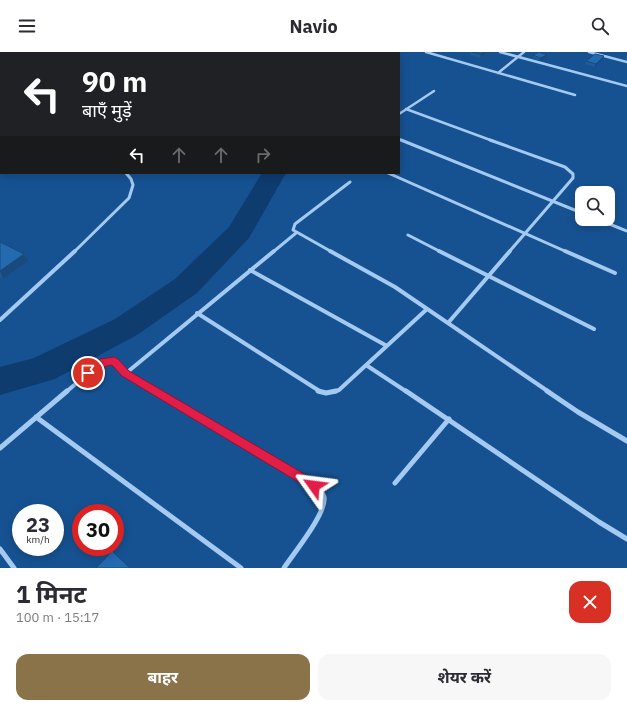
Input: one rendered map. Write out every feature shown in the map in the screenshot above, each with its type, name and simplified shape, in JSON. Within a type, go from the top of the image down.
[{"type":"street","points":[[426,52],[575,95]]},
{"type":"street","points":[[500,52],[627,86]]},
{"type":"street","points":[[498,73],[524,52]]},
{"type":"street","points":[[589,52],[627,62]]},
{"type":"street","points":[[400,113],[434,91]]},
{"type":"street","points":[[406,110],[570,170],[573,174],[573,178],[448,323]]},
{"type":"street","points":[[400,139],[575,210]]},
{"type":"street","points":[[0,320],[72,254],[129,198],[134,188],[134,182],[127,174]]},
{"type":"street","points":[[390,174],[615,273]]},
{"type":"street","points":[[350,182],[295,224],[293,230],[380,278],[578,412],[627,441]]},
{"type":"street","points":[[614,226],[627,231]]},
{"type":"street","points":[[126,374],[197,313],[296,233]]},
{"type":"street","points":[[408,235],[594,329]]},
{"type":"street","points":[[250,270],[387,346]]},
{"type":"street","points":[[197,313],[318,391],[325,394],[339,390],[427,309]]},
{"type":"street","points":[[0,448],[104,362],[114,361],[126,374],[314,486],[321,492],[324,498],[322,512],[284,568]]},
{"type":"street","points":[[366,365],[449,419],[599,522],[627,539]]},
{"type":"street","points":[[36,417],[241,568]]},
{"type":"street","points":[[395,483],[449,419]]},
{"type":"street","points":[[0,549],[14,568]]},
{"type":"building","points":[[472,52],[484,52],[481,54]]},
{"type":"building","points":[[539,52],[547,55],[540,58],[533,55]]},
{"type":"building","points":[[595,54],[604,56],[596,64],[586,61]]},
{"type":"building","points":[[0,242],[24,254],[0,271]]},
{"type":"building","points":[[107,556],[117,556],[130,568],[96,568]]},
{"type":"waterway","points":[[0,381],[43,369],[126,327],[186,286],[239,232],[273,174]]},
{"type":"route","points":[[88,373],[104,362],[109,360],[114,361],[126,374],[314,486]]}]
